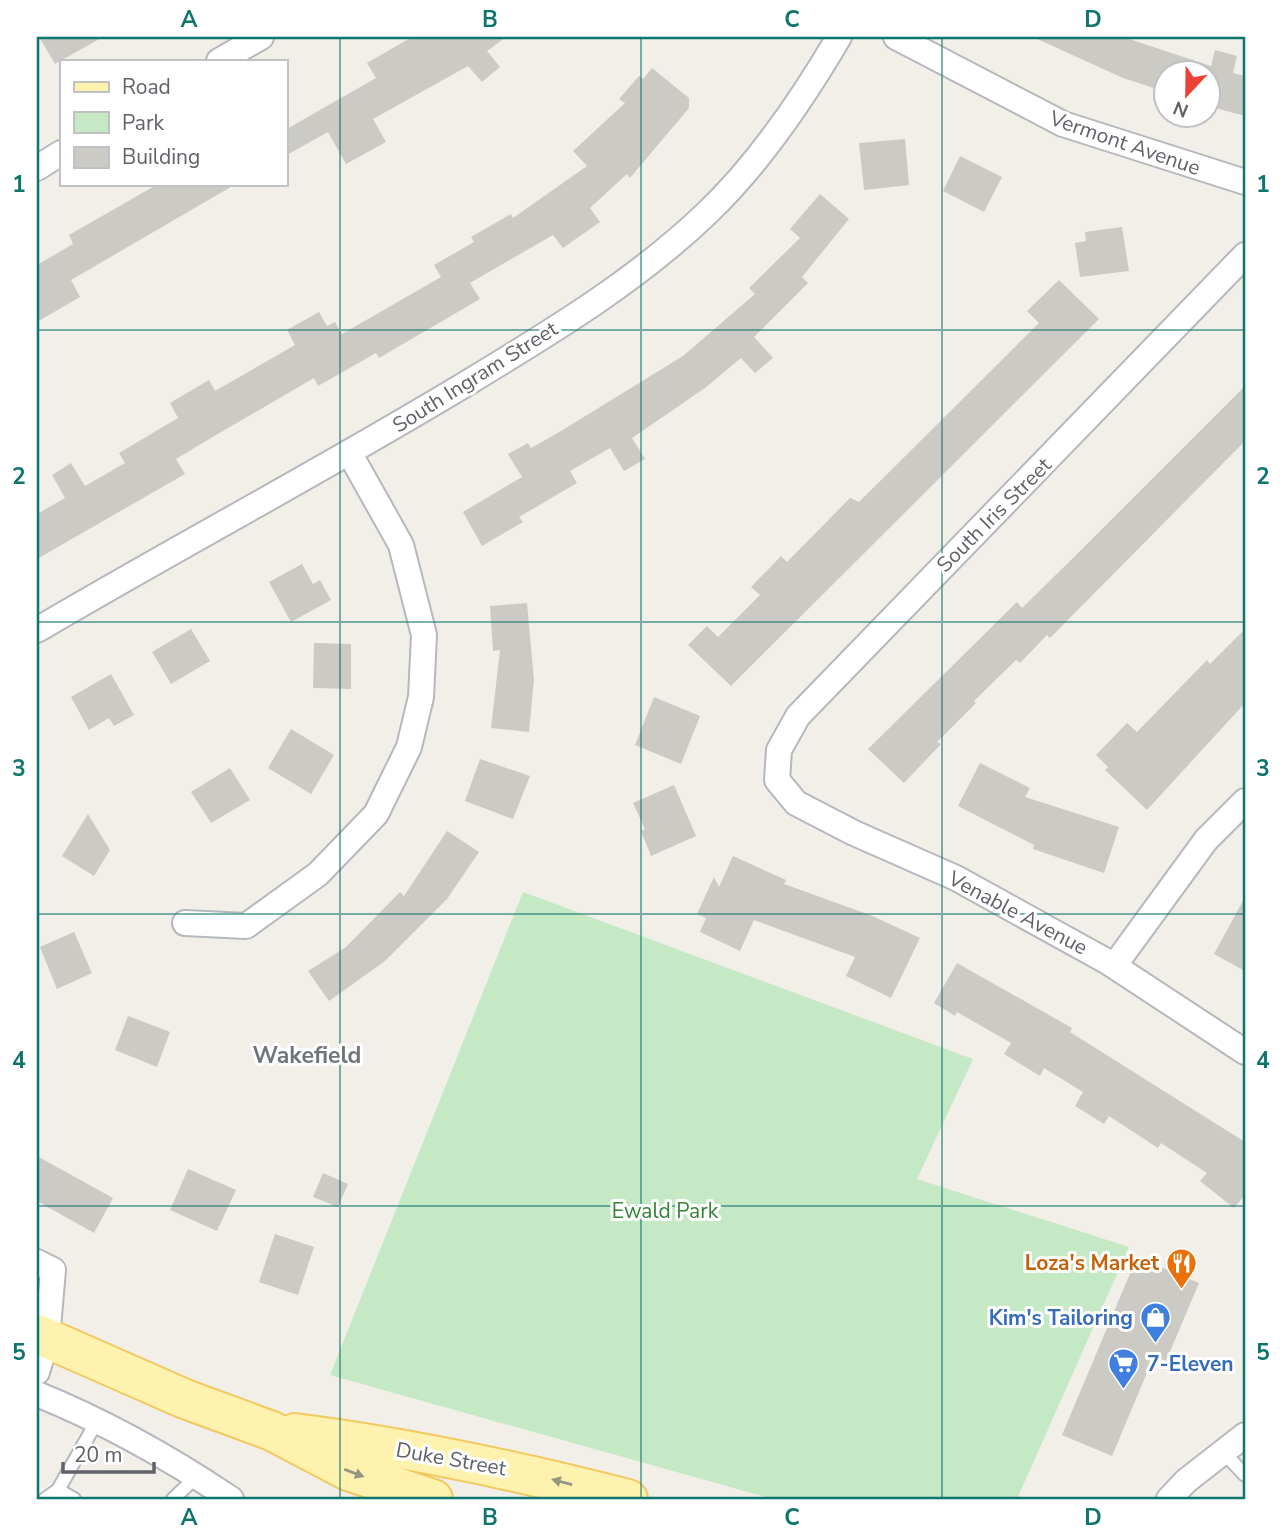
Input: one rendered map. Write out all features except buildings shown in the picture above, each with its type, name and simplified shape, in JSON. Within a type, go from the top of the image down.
[{"type":"main road","name":"Duke Street","points":[[40,1348],[272,1431],[348,1471],[433,1499]]},
{"type":"main road","name":"Duke Street","points":[[272,1431],[353,1441],[533,1474],[628,1499]]},
{"type":"street","points":[[221,60],[261,37]]},
{"type":"street","name":"South Ingram Street","points":[[37,630],[169,552],[349,454],[524,348],[657,259],[707,214],[751,168],[839,37]]},
{"type":"street","name":"Vermont Avenue","points":[[896,37],[1063,124],[1245,182]]},
{"type":"street","points":[[37,167],[60,154]]},
{"type":"street","name":"South Iris Street","points":[[784,789],[777,780],[779,750],[798,716],[1245,255]]},
{"type":"street","points":[[185,923],[246,926],[318,874],[376,814],[409,747],[421,697],[424,635],[401,545],[349,454]]},
{"type":"street","name":"Venable Avenue","points":[[784,789],[796,803],[854,833],[956,878],[1114,966],[1245,1052]]},
{"type":"street","points":[[1114,966],[1206,840],[1245,801]]},
{"type":"street","points":[[37,1262],[53,1270],[40,1348]]},
{"type":"street","points":[[37,1394],[173,1460],[232,1499]]},
{"type":"street","points":[[1182,1493],[1223,1452],[1245,1435]]},
{"type":"lane","points":[[45,1499],[58,1490],[97,1421]]},
{"type":"lane","points":[[1223,1452],[1245,1475]]},
{"type":"lane","points":[[173,1499],[197,1476]]},
{"type":"lane","points":[[58,1490],[74,1499]]},
{"type":"green space","name":"Ewald Park","points":[[523,892],[973,1059],[917,1179],[1129,1247],[1017,1499],[773,1499],[330,1375]]},
{"type":"place","name":"Loza's Market","points":[[1182,1290]]},
{"type":"place","name":"Kim's Tailoring","points":[[1156,1345]]},
{"type":"place","name":"7-Eleven","points":[[1124,1391]]},
{"type":"district","name":"Wakefield","points":[[307,1055]]}]
